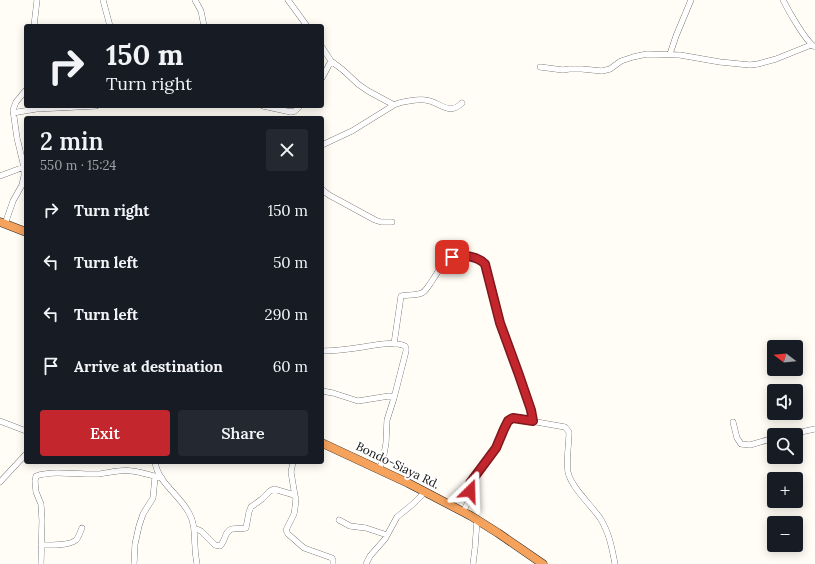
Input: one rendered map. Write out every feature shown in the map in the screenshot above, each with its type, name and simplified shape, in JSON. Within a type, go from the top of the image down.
[{"type":"highway","points":[[2,223],[24,230]]},
{"type":"highway","name":"Bondo-Siaya Rd.","points":[[324,444],[379,469],[463,512],[543,564]]},
{"type":"street","points":[[34,24],[37,0]]},
{"type":"street","points":[[103,0],[109,24]]},
{"type":"street","points":[[195,0],[200,8],[204,24]]},
{"type":"street","points":[[288,0],[306,24]]},
{"type":"street","points":[[670,54],[691,0]]},
{"type":"street","points":[[540,67],[563,70],[582,69],[602,71],[610,69],[621,61],[647,54],[670,54],[720,62],[750,65],[758,64],[813,46],[788,10],[783,0]]},
{"type":"street","points":[[324,50],[331,61],[363,88],[394,105]]},
{"type":"street","points":[[324,74],[331,61]]},
{"type":"street","points":[[2,223],[24,180],[24,167],[17,138],[14,105],[24,92]]},
{"type":"street","points":[[324,144],[352,131],[394,105],[400,103],[424,100],[452,109],[459,107],[462,103]]},
{"type":"street","points":[[14,113],[36,109],[56,108]]},
{"type":"street","points":[[273,108],[291,112],[298,108]]},
{"type":"street","points":[[0,176],[24,167]]},
{"type":"street","points":[[324,192],[375,220],[380,222],[392,222]]},
{"type":"street","points":[[394,344],[401,296],[422,293],[429,286],[443,265],[452,257],[462,255],[481,260],[486,266],[498,316],[531,410],[533,421]]},
{"type":"street","points":[[324,350],[339,350],[383,344],[403,345],[406,348],[387,420],[386,443],[383,460],[379,469]]},
{"type":"street","points":[[324,391],[358,401],[389,396],[394,398]]},
{"type":"street","points":[[463,512],[470,498],[470,483],[496,448],[508,421],[513,418],[565,427],[569,432],[568,468],[570,477],[579,491],[595,510],[605,527],[615,564]]},
{"type":"street","points":[[0,421],[24,430]]},
{"type":"street","points":[[733,422],[737,438],[741,444],[750,445],[767,440]]},
{"type":"street","points":[[803,432],[815,429]]},
{"type":"street","points":[[0,482],[24,456]]},
{"type":"street","points":[[155,464],[162,478],[188,511],[192,520],[197,564]]},
{"type":"street","points":[[293,464],[291,472],[296,501],[294,514],[287,528],[287,532],[293,539],[306,549],[332,558],[333,564]]},
{"type":"street","points":[[41,564],[42,520],[41,504],[36,492],[36,476],[64,473],[98,474],[128,470],[162,478]]},
{"type":"street","points":[[134,564],[135,544],[139,526],[143,514],[152,498],[155,477]]},
{"type":"street","points":[[194,528],[201,531],[215,545],[220,546],[229,530],[245,528],[250,509],[262,500],[270,491],[277,490],[295,496]]},
{"type":"street","points":[[366,564],[370,556],[381,545],[397,517],[425,492]]},
{"type":"street","points":[[339,520],[350,526],[366,528],[387,535]]},
{"type":"street","points":[[473,564],[477,520]]},
{"type":"street","points":[[41,545],[59,545],[73,541],[79,535],[82,528]]},
{"type":"route","points":[[452,257],[462,255],[475,258],[484,262],[486,266],[500,323],[531,410],[533,421],[513,418],[508,421],[502,433],[500,442],[470,483],[470,491]]}]
